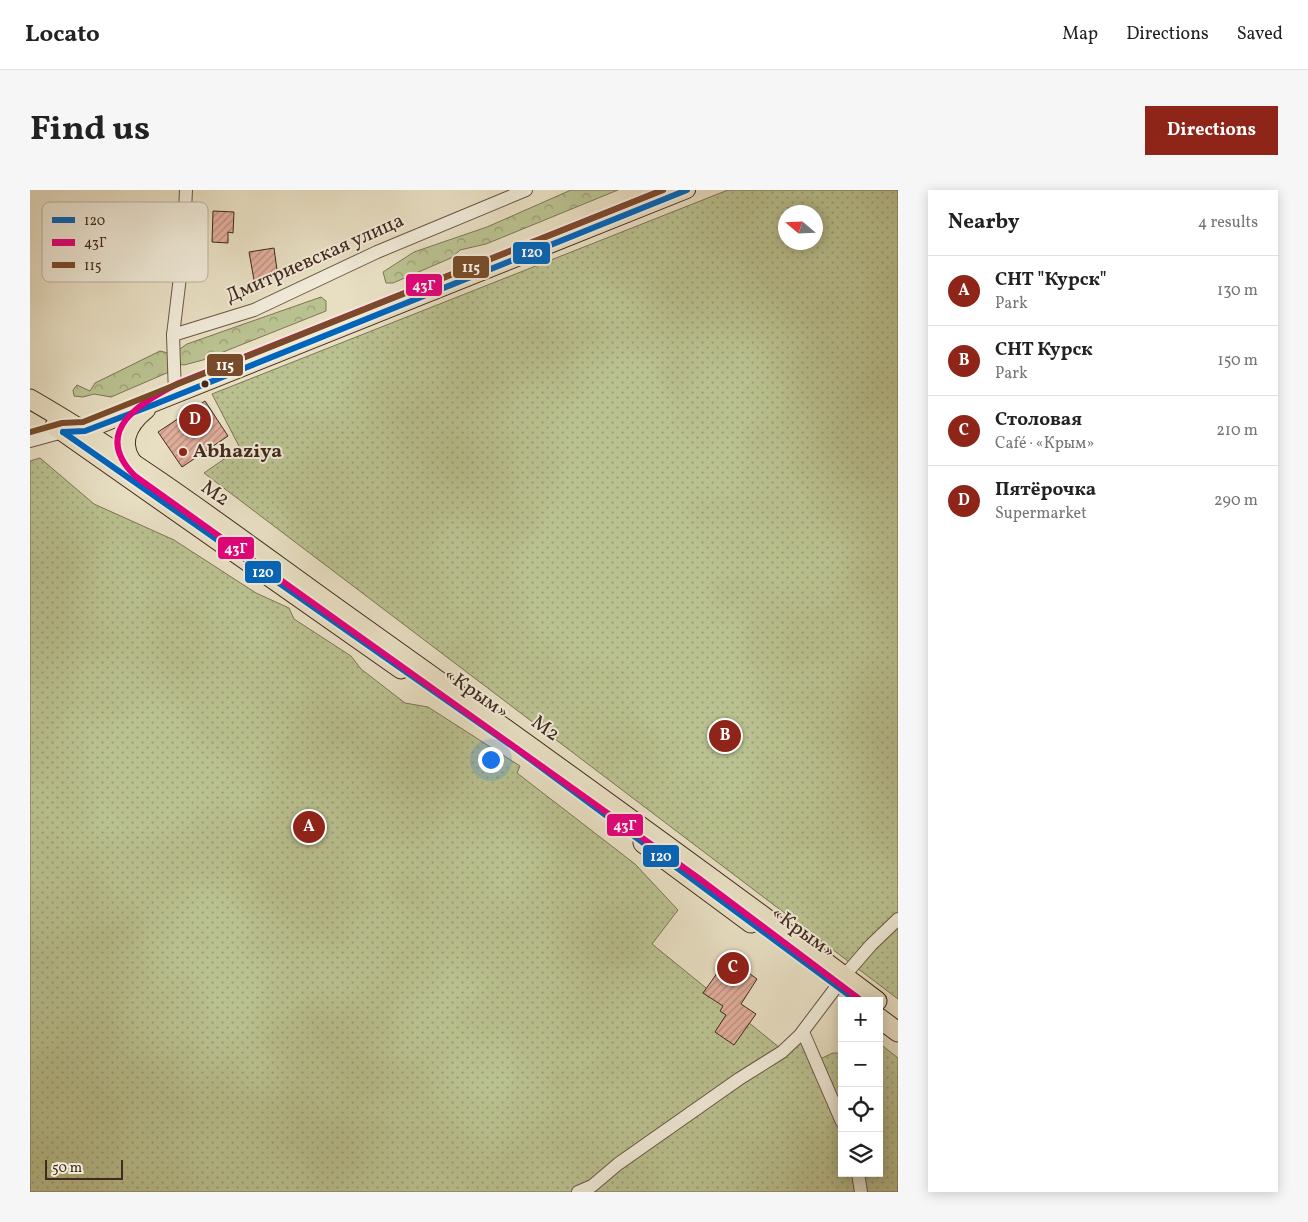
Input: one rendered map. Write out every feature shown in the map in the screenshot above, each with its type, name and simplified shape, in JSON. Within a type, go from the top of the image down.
[{"type":"highway","name":"М2","points":[[30,398],[85,431],[140,468],[702,870],[841,981],[869,997]]},
{"type":"highway","name":"«Крым»","points":[[30,409],[514,748],[841,981],[854,997]]},
{"type":"highway","name":"М2","points":[[883,1006],[898,1017]]},
{"type":"highway","points":[[883,1021],[898,1032]]},
{"type":"main road","points":[[63,432],[85,431],[153,405],[688,190]]},
{"type":"main road","points":[[140,468],[132,461],[127,451],[126,440],[133,422],[153,405]]},
{"type":"street","name":"Дмитриевская улица","points":[[173,335],[254,310],[377,252],[526,190]]},
{"type":"street","points":[[175,395],[173,335],[180,282]]},
{"type":"street","points":[[30,441],[63,432]]},
{"type":"street","points":[[578,1192],[592,1186],[618,1164],[739,1079],[782,1052],[803,1032],[871,944],[898,919]]},
{"type":"street","points":[[803,1032],[838,1113]]},
{"type":"street","points":[[859,1177],[861,1192]]},
{"type":"green space","points":[[571,190],[618,190],[486,244],[460,250],[451,258],[393,283],[386,283],[383,272],[414,252],[487,227]]},
{"type":"green space","points":[[728,190],[898,190],[898,999],[204,473],[240,448],[212,394]]},
{"type":"green space","points":[[321,297],[326,301],[326,311],[203,360],[184,365],[178,364],[177,351],[187,344]]},
{"type":"green space","points":[[160,351],[168,353],[169,372],[111,397],[94,394],[83,397],[74,396],[73,390],[77,385],[90,391],[95,383]]},
{"type":"green space","points":[[40,458],[94,504],[174,540],[256,593],[289,608],[294,619],[351,656],[361,669],[405,703],[428,707],[520,766],[517,773],[635,864],[678,910],[652,944],[780,1048],[803,1040],[820,1059],[833,1053],[838,1053],[838,1177],[883,1177],[883,1046],[898,1058],[898,1192],[30,1192],[30,461]]},
{"type":"building","points":[[213,211],[234,212],[233,233],[228,232],[228,243],[212,242]]},
{"type":"building","points":[[274,248],[278,277],[254,280],[249,252]]},
{"type":"building","points":[[205,401],[228,436],[182,467],[158,432]]},
{"type":"building","points":[[728,958],[757,979],[741,1004],[756,1014],[734,1045],[715,1032],[726,1015],[720,1011],[723,1006],[703,993]]},
{"type":"transit line","name":"43Г","points":[[663,190],[179,383],[150,399],[126,420],[119,432],[118,445],[122,460],[135,476],[697,877],[857,997]]},
{"type":"transit line","name":"115","points":[[30,432],[62,423],[83,422],[663,190]]},
{"type":"transit line","name":"120","points":[[63,432],[85,431],[153,405],[687,190]]},
{"type":"transit line","name":"120","points":[[63,432],[515,748],[852,997]]},
{"type":"place","name":"Пятёрочка","points":[[195,420]]},
{"type":"place","name":"Abhaziya","points":[[183,452]]},
{"type":"place","name":"СНТ Курск","points":[[725,736]]},
{"type":"place","name":"СНТ \"Курск\"","points":[[309,827]]},
{"type":"place","name":"Столовая","points":[[733,968]]}]
